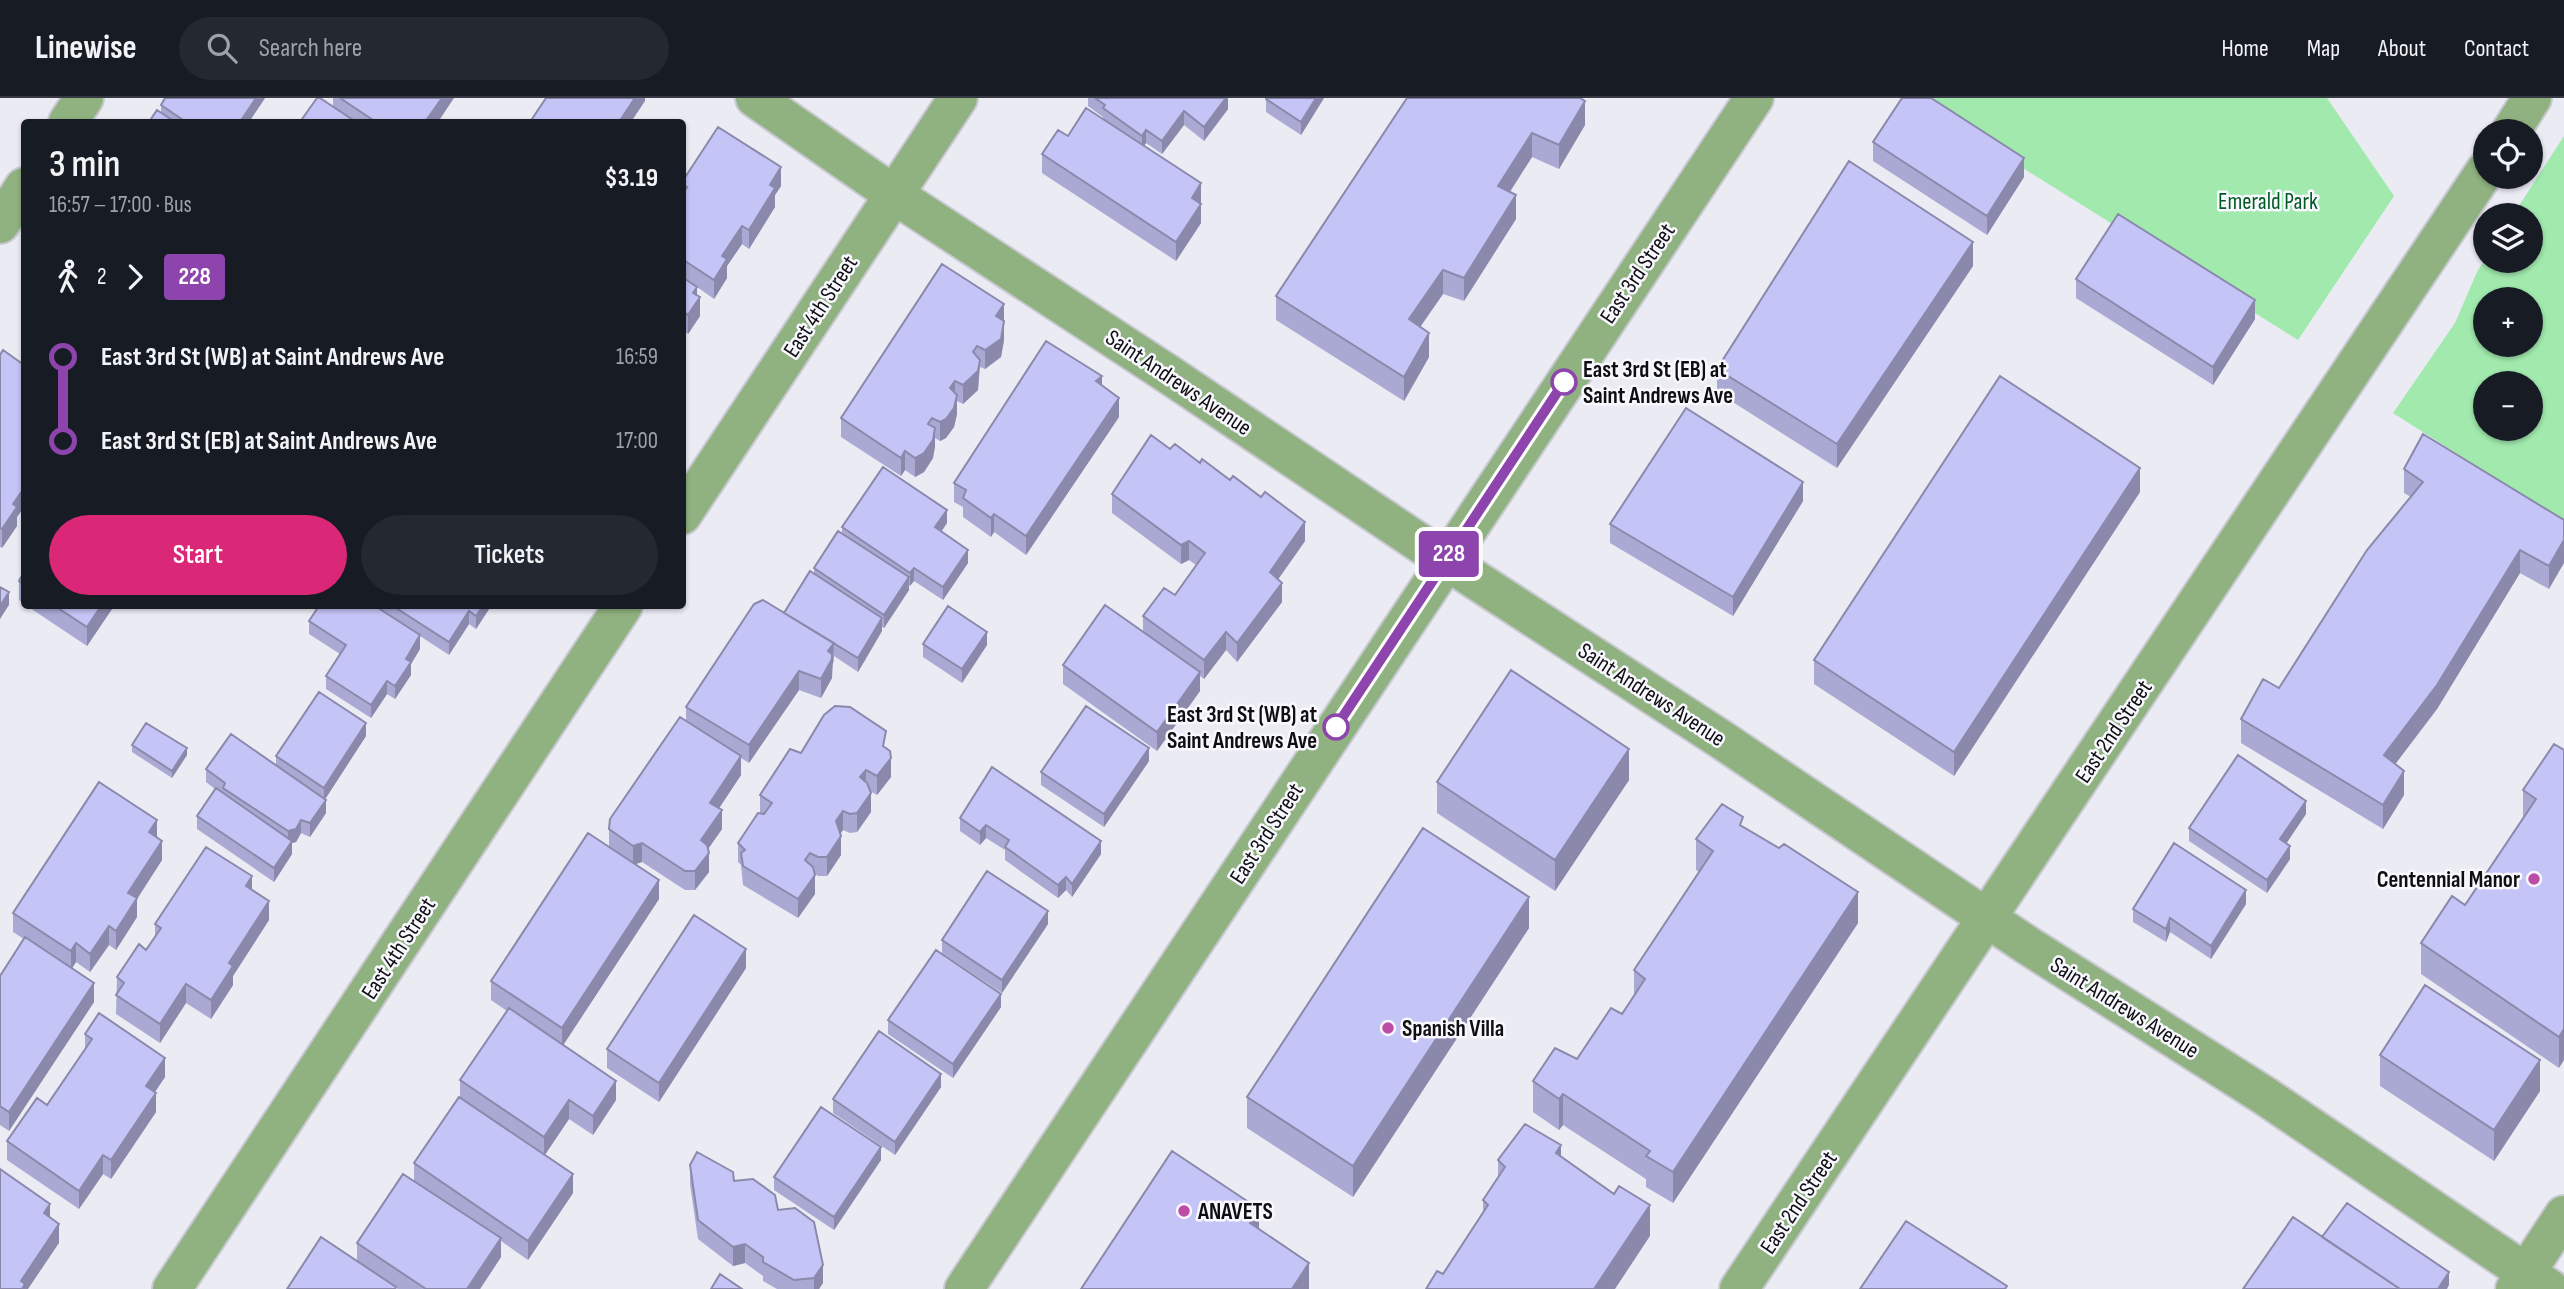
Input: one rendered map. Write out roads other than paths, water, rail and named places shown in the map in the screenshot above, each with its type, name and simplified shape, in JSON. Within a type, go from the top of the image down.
[{"type":"street","points":[[70,119],[84,98]]},
{"type":"street","name":"Saint Andrews Avenue","points":[[755,98],[893,194],[1168,373],[2027,945],[2265,1097],[2531,1284]]},
{"type":"street","name":"East 4th Street","points":[[686,509],[958,98]]},
{"type":"street","name":"East 3rd Street","points":[[964,1289],[1754,98]]},
{"type":"street","points":[[2519,119],[2532,98]]},
{"type":"street","name":"East 2nd Street","points":[[1739,1289],[2473,189]]},
{"type":"street","points":[[0,224],[21,192]]},
{"type":"street","name":"East 4th Street","points":[[172,1289],[621,609]]},
{"type":"street","points":[[2531,1284],[2564,1215]]},
{"type":"place","name":"East 3rd St (EB) at Saint Andrews Ave","points":[[1564,382]]},
{"type":"place","name":"East 3rd St (WB) at Saint Andrews Ave","points":[[1336,727]]},
{"type":"place","name":"Centennial Manor","points":[[2534,879]]},
{"type":"place","name":"Spanish Villa","points":[[1388,1028]]},
{"type":"place","name":"ANAVETS","points":[[1184,1211]]},
{"type":"park label","name":"Emerald Park","points":[[2268,201]]}]
